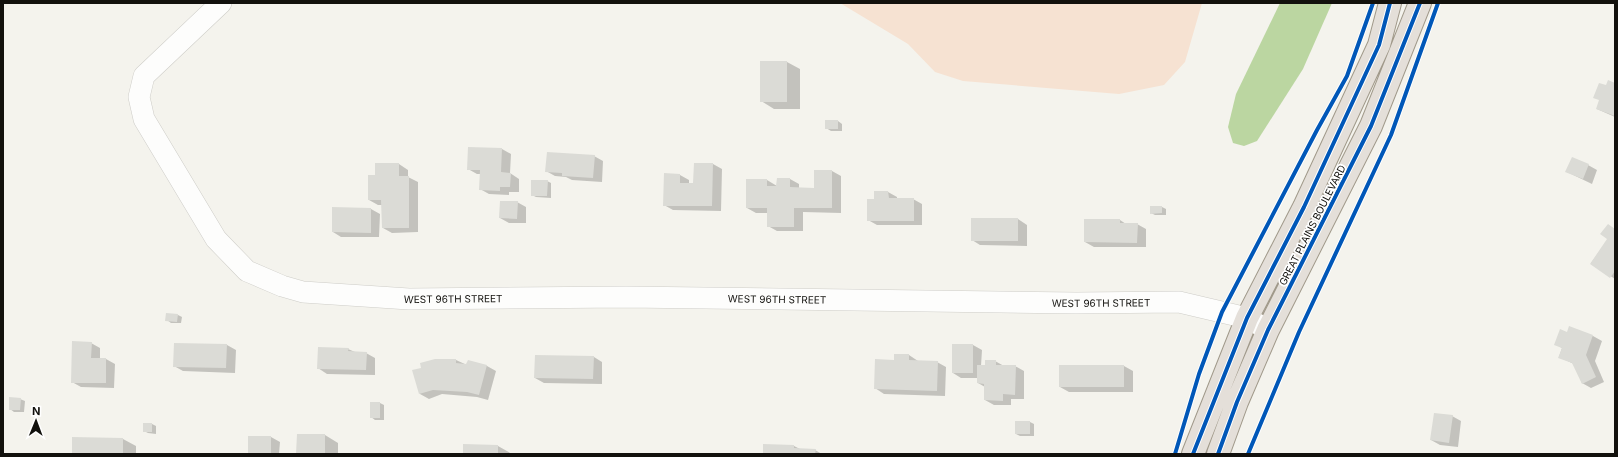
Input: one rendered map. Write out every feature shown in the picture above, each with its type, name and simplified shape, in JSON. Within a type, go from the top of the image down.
[{"type":"main road","name":"GREAT PLAINS BOULEVARD","points":[[1193,454],[1247,318],[1304,208],[1379,45],[1390,3]]},
{"type":"main road","name":"GREAT PLAINS BOULEVARD","points":[[1218,454],[1237,402],[1268,330],[1372,126],[1420,3]]},
{"type":"street","name":"WEST 96TH STREET","points":[[220,3],[144,76],[139,97],[144,119],[216,239],[247,271],[282,286],[303,292],[410,299],[626,297],[1179,302],[1247,318],[1268,330]]},
{"type":"shaded area","points":[[840,3],[1202,3],[1185,62],[1164,85],[1119,94],[963,81],[935,72],[908,44]]},
{"type":"shaded area","points":[[1280,3],[1332,3],[1303,69],[1257,141],[1244,146],[1233,143],[1228,127],[1236,94]]},
{"type":"building","points":[[760,61],[787,61],[787,102],[760,102]]},
{"type":"building","points":[[1608,80],[1615,83],[1615,116],[1596,109],[1599,100],[1593,98],[1599,83],[1606,85]]},
{"type":"building","points":[[825,120],[838,120],[838,129],[825,129]]},
{"type":"building","points":[[468,147],[502,148],[501,172],[511,173],[510,187],[500,187],[500,191],[479,190],[480,170],[467,170]]},
{"type":"building","points":[[547,152],[595,155],[593,178],[562,176],[562,173],[545,172]]},
{"type":"building","points":[[1572,157],[1589,164],[1583,179],[1565,172]]},
{"type":"building","points":[[375,163],[399,163],[399,176],[409,176],[409,228],[382,228],[381,200],[368,200],[368,175],[375,175]]},
{"type":"building","points":[[694,163],[713,163],[712,206],[663,206],[664,173],[680,174],[680,183],[693,183]]},
{"type":"building","points":[[814,170],[832,170],[832,208],[794,208],[794,227],[767,227],[767,208],[746,208],[746,179],[767,179],[767,186],[776,186],[777,178],[790,178],[790,187],[814,188]]},
{"type":"building","points":[[531,180],[548,180],[547,196],[531,196]]},
{"type":"building","points":[[874,191],[888,191],[889,198],[914,198],[914,221],[867,221],[867,199],[874,199]]},
{"type":"building","points":[[500,201],[518,201],[517,219],[499,218]]},
{"type":"building","points":[[1150,206],[1162,206],[1162,213],[1150,214]]},
{"type":"building","points":[[332,207],[371,208],[371,233],[332,232]]},
{"type":"building","points":[[971,218],[1018,218],[1018,241],[971,241]]},
{"type":"building","points":[[1084,219],[1120,219],[1120,223],[1138,223],[1137,243],[1084,242]]},
{"type":"building","points":[[1608,224],[1615,229],[1615,271],[1610,278],[1590,264],[1607,239],[1600,234]]},
{"type":"building","points":[[166,313],[178,314],[177,322],[165,321]]},
{"type":"building","points":[[1569,326],[1593,335],[1586,355],[1596,377],[1582,384],[1572,363],[1558,358],[1562,348],[1554,345],[1560,329],[1567,332]]},
{"type":"building","points":[[72,341],[92,342],[91,358],[106,358],[106,383],[71,383]]},
{"type":"building","points":[[174,343],[227,344],[226,368],[173,367]]},
{"type":"building","points":[[952,344],[973,344],[973,373],[952,373]]},
{"type":"building","points":[[318,347],[349,348],[348,351],[367,352],[366,370],[317,369]]},
{"type":"building","points":[[894,354],[909,354],[909,360],[938,361],[937,391],[874,389],[875,359],[894,360]]},
{"type":"building","points":[[535,355],[594,356],[593,379],[534,378]]},
{"type":"building","points":[[435,359],[456,359],[456,363],[466,364],[468,360],[487,365],[479,395],[467,392],[433,390],[419,394],[412,370],[421,368],[420,363]]},
{"type":"building","points":[[985,360],[996,360],[996,365],[1016,365],[1015,395],[1003,394],[1003,401],[984,400],[984,384],[977,383],[977,365],[985,365]]},
{"type":"building","points":[[1059,365],[1124,365],[1124,387],[1059,387]]},
{"type":"building","points":[[9,397],[21,398],[20,410],[9,410]]},
{"type":"building","points":[[370,402],[380,402],[380,418],[370,418]]},
{"type":"building","points":[[1434,413],[1453,415],[1449,443],[1430,440]]},
{"type":"building","points":[[1015,421],[1030,421],[1030,434],[1015,434]]},
{"type":"building","points":[[143,423],[152,423],[152,432],[143,432]]},
{"type":"building","points":[[297,434],[325,434],[325,454],[296,454]]},
{"type":"building","points":[[248,436],[271,436],[271,454],[248,454]]},
{"type":"building","points":[[72,437],[123,438],[123,454],[72,454]]},
{"type":"building","points":[[463,444],[498,445],[498,454],[463,454]]},
{"type":"building","points":[[763,444],[794,445],[794,448],[816,449],[815,454],[763,454]]},
{"type":"cycle path","points":[[1175,454],[1199,374],[1222,312],[1317,130],[1347,76],[1373,3]]},
{"type":"cycle path","points":[[1193,454],[1247,318],[1304,207],[1379,45],[1390,3]]},
{"type":"cycle path","points":[[1218,454],[1237,402],[1268,330],[1371,126],[1420,3]]},
{"type":"cycle path","points":[[1248,454],[1299,332],[1391,135],[1438,3]]}]
